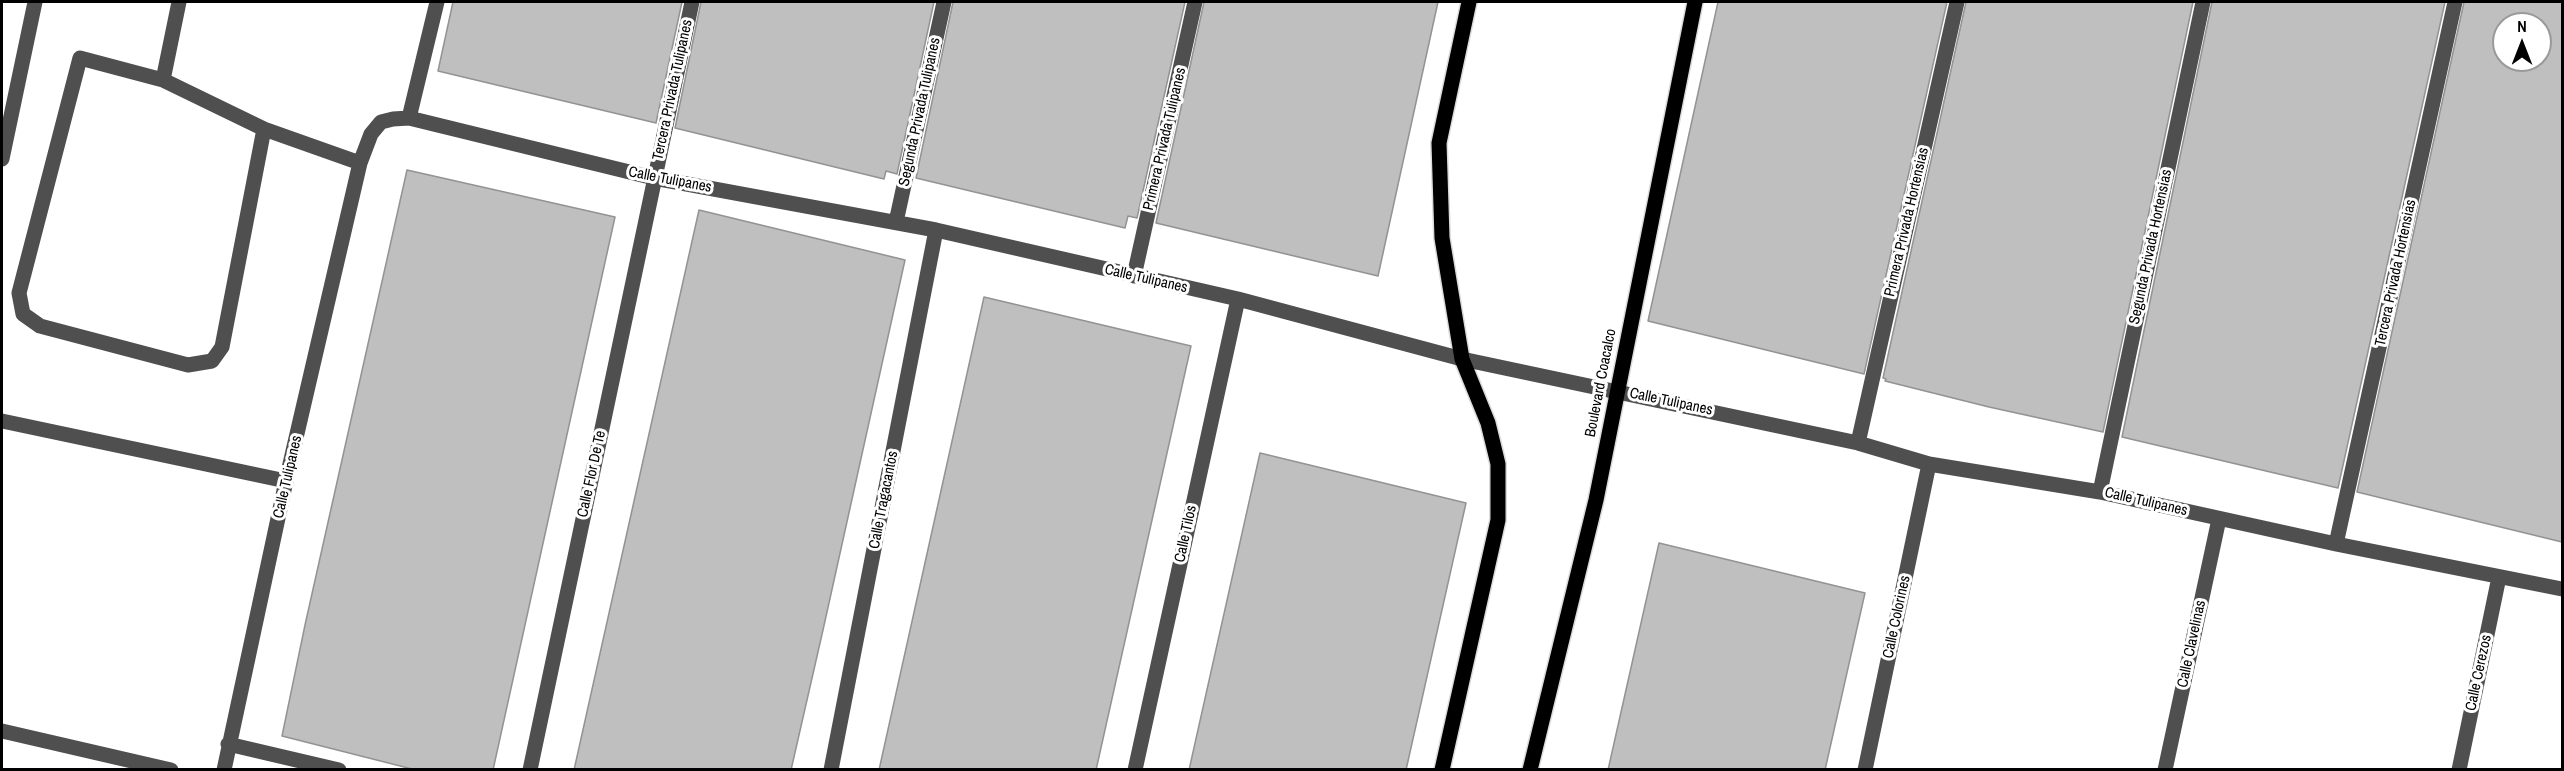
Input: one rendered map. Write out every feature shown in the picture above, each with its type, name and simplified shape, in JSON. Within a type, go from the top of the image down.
[{"type":"main road","points":[[1442,770],[1498,520],[1498,464],[1488,423],[1462,358],[1442,238],[1439,143],[1469,2]]},
{"type":"main road","name":"Boulevard Coacalco","points":[[1530,770],[1596,500],[1695,2]]},
{"type":"street","points":[[2,159],[35,2]]},
{"type":"street","points":[[163,80],[179,2]]},
{"type":"street","points":[[410,118],[437,2]]},
{"type":"street","name":"Tercera Privada Tulipanes","points":[[654,178],[692,2]]},
{"type":"street","name":"Segunda Privada Tulipanes","points":[[896,222],[944,2]]},
{"type":"street","name":"Primera Privada Tulipanes","points":[[1134,276],[1196,2]]},
{"type":"street","name":"Primera Privada Hortensias","points":[[1858,443],[1957,2]]},
{"type":"street","name":"Segunda Privada Hortensias","points":[[2100,492],[2203,2]]},
{"type":"street","name":"Tercera Privada Hortensias","points":[[2336,544],[2455,2]]},
{"type":"street","points":[[264,129],[222,347],[212,361],[188,365],[40,326],[23,314],[19,293],[80,58],[163,80],[264,129],[360,163]]},
{"type":"street","name":"Calle Tulipanes","points":[[224,770],[286,481],[360,163],[371,134],[381,122],[410,118],[654,178],[936,230],[1238,299],[1462,358],[1858,443],[1929,464],[2100,492],[2336,544],[2562,589]]},
{"type":"street","name":"Calle Flor De Te","points":[[530,770],[654,178]]},
{"type":"street","name":"Calle Tragacantos","points":[[831,770],[936,230]]},
{"type":"street","name":"Calle Tilos","points":[[1135,770],[1238,299]]},
{"type":"street","points":[[2,421],[286,481]]},
{"type":"street","name":"Calle Colorines","points":[[1865,770],[1929,464]]},
{"type":"street","name":"Calle Clavelinas","points":[[2165,770],[2219,519]]},
{"type":"street","name":"Calle Cerezos","points":[[2459,770],[2499,577]]},
{"type":"street","points":[[2,731],[171,770]]},
{"type":"street","points":[[228,744],[339,770]]},
{"type":"building","points":[[453,2],[682,2],[656,123],[438,71]]},
{"type":"building","points":[[701,2],[934,2],[897,174],[886,171],[884,179],[675,128]]},
{"type":"building","points":[[953,2],[1185,2],[1137,218],[1128,216],[1125,228],[916,178]]},
{"type":"building","points":[[1204,2],[1438,2],[1378,276],[1156,223]]},
{"type":"building","points":[[1718,2],[1947,2],[1864,374],[1648,321]]},
{"type":"building","points":[[1966,2],[2193,2],[2103,432],[1989,407],[1885,381],[1886,379],[1883,378]]},
{"type":"building","points":[[2212,2],[2445,2],[2338,488],[2122,437]]},
{"type":"building","points":[[2464,2],[2562,2],[2562,542],[2357,492]]},
{"type":"building","points":[[407,170],[615,217],[493,770],[416,770],[282,736]]},
{"type":"building","points":[[699,210],[905,260],[823,630],[791,770],[574,770]]},
{"type":"building","points":[[984,297],[1191,346],[1096,770],[879,770]]},
{"type":"building","points":[[1260,453],[1466,503],[1406,770],[1189,770]]},
{"type":"building","points":[[1659,543],[1865,593],[1825,770],[1608,770]]}]
